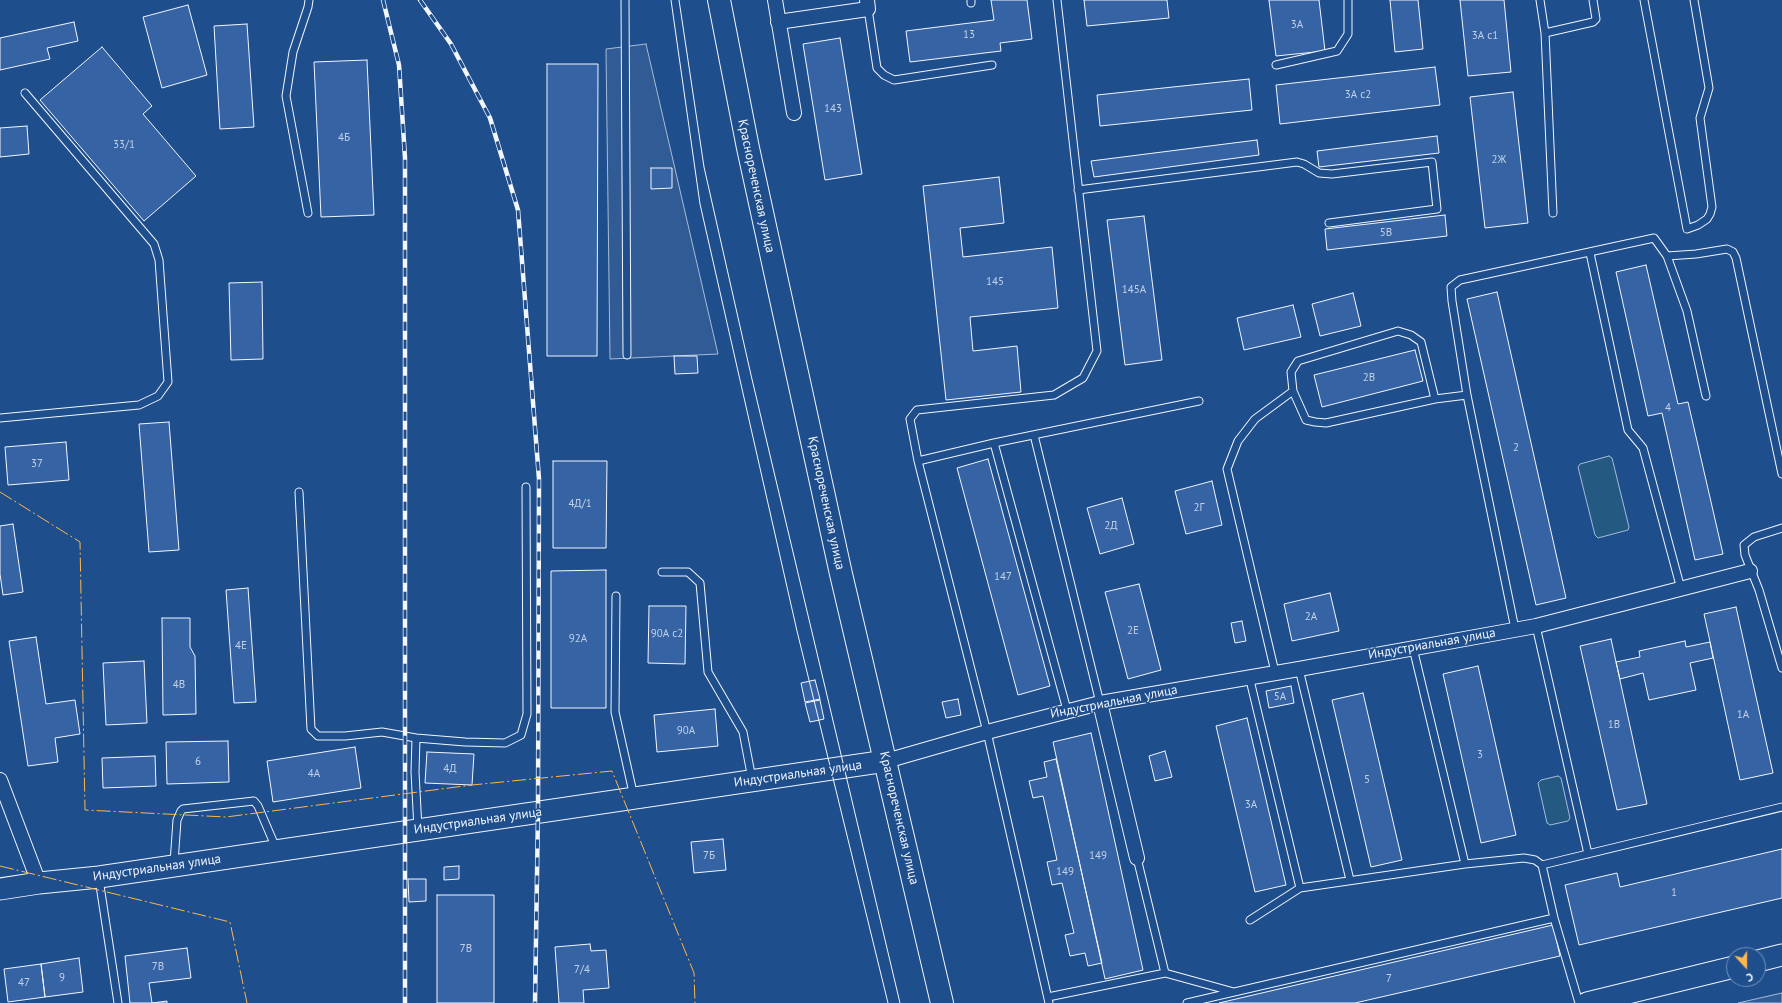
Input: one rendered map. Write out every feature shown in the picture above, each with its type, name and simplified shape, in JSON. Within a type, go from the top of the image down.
[{"type":"main road","name":"Краснореченская улица","points":[[719,0],[748,148],[792,352],[942,1003]]},
{"type":"street","points":[[775,0],[794,113]]},
{"type":"street","points":[[778,22],[867,5]]},
{"type":"street","name":"Индустриальная улица","points":[[0,890],[39,883],[99,877],[886,761],[1067,710],[1249,676],[1300,669],[1536,626],[1750,571]]},
{"type":"street","points":[[1100,703],[1137,858]]},
{"type":"street","points":[[0,780],[39,883]]},
{"type":"street","points":[[1766,959],[1782,955]]},
{"type":"street","points":[[1587,1003],[1726,969]]},
{"type":"lane","points":[[308,213],[286,96],[293,52],[308,8],[309,0]]},
{"type":"lane","points":[[625,0],[627,355]]},
{"type":"lane","points":[[1057,0],[1097,351],[1083,378],[1054,395],[916,410],[910,419],[918,461],[987,732],[1049,1000],[1165,973],[1235,992]]},
{"type":"lane","points":[[1276,66],[1337,51],[1348,34],[1348,0]]},
{"type":"lane","points":[[1540,0],[1545,33],[1553,213]]},
{"type":"lane","points":[[1545,33],[1593,22],[1596,19],[1593,0]]},
{"type":"lane","points":[[1644,0],[1687,229],[1698,226],[1707,220],[1712,207],[1700,118],[1709,88],[1694,0]]},
{"type":"lane","points":[[867,5],[877,68],[884,75],[894,80],[992,64]]},
{"type":"lane","points":[[0,418],[139,405],[158,396],[168,382],[159,260],[154,244],[25,93]]},
{"type":"lane","points":[[1078,190],[1297,162],[1320,172],[1332,174],[1432,162],[1437,209],[1329,223]]},
{"type":"lane","points":[[1515,629],[1467,395],[1451,287],[1460,280],[1654,238],[1667,256],[1687,312],[1706,396]]},
{"type":"lane","points":[[1667,256],[1696,254],[1727,249],[1733,252],[1736,258],[1782,474]]},
{"type":"lane","points":[[1590,253],[1628,430],[1643,448],[1681,589]]},
{"type":"lane","points":[[1435,400],[1421,342],[1411,335],[1398,331],[1298,361],[1291,372],[1293,391],[1306,420],[1315,422],[1326,423],[1435,400],[1467,395]]},
{"type":"lane","points":[[1274,672],[1227,469],[1238,441],[1255,419],[1293,391]]},
{"type":"lane","points":[[918,461],[994,443],[1199,401]]},
{"type":"lane","points":[[1034,435],[1100,703]]},
{"type":"lane","points":[[994,443],[1067,710]]},
{"type":"lane","points":[[299,492],[311,728],[318,736],[345,736],[382,732],[416,738],[465,742],[505,743],[521,735],[527,714],[526,487]]},
{"type":"lane","points":[[1782,528],[1754,537],[1744,545],[1745,555],[1750,571],[1759,590],[1782,668]]},
{"type":"lane","points":[[662,572],[688,572],[700,582],[708,672],[742,732],[752,781]]},
{"type":"lane","points":[[616,596],[615,712],[634,798]]},
{"type":"lane","points":[[1536,626],[1588,854]]},
{"type":"lane","points":[[1413,648],[1465,864]]},
{"type":"lane","points":[[1300,669],[1350,880]]},
{"type":"lane","points":[[1249,676],[1300,888]]},
{"type":"lane","points":[[416,738],[415,772],[418,829]]},
{"type":"lane","points":[[174,865],[177,820],[183,809],[254,801],[258,806],[277,850]]},
{"type":"lane","points":[[1542,865],[1782,807]]},
{"type":"lane","points":[[1137,858],[1165,973]]},
{"type":"lane","points":[[1250,920],[1300,888],[1465,864],[1524,858],[1535,860],[1542,865],[1554,918],[1579,1003]]},
{"type":"lane","points":[[99,877],[118,1003]]},
{"type":"lane","points":[[1187,1003],[1554,918]]},
{"type":"shaded area","points":[[646,44],[718,354],[610,359],[606,49]]},
{"type":"shaded area","points":[[1609,456],[1612,458],[1629,527],[1628,530],[1598,538],[1595,535],[1578,467],[1580,464]]},
{"type":"shaded area","points":[[1558,776],[1561,778],[1570,818],[1568,821],[1550,825],[1547,823],[1538,783],[1541,780]]},
{"type":"shaded area","points":[[1782,993],[1782,1003],[1738,1003]]},
{"type":"building","points":[[991,0],[1027,0],[1032,39],[1000,43],[1001,51],[910,62],[906,31],[994,20]]},
{"type":"building","points":[[1084,0],[1167,0],[1169,18],[1087,26]]},
{"type":"building","points":[[1269,0],[1319,0],[1325,51],[1276,56]]},
{"type":"building","points":[[1390,0],[1418,0],[1423,49],[1395,52]]},
{"type":"building","points":[[1460,0],[1504,0],[1511,72],[1468,76]]},
{"type":"building","points":[[188,5],[207,75],[162,88],[143,17]]},
{"type":"building","points":[[74,22],[78,41],[47,48],[50,59],[0,70],[0,38]]},
{"type":"building","points":[[247,24],[254,127],[220,129],[214,26]]},
{"type":"building","points":[[840,38],[862,174],[825,180],[803,44]]},
{"type":"building","points":[[102,47],[152,106],[143,114],[196,176],[144,221],[40,100]]},
{"type":"building","points":[[367,60],[374,215],[321,217],[314,62]]},
{"type":"building","points":[[547,64],[598,64],[597,356],[547,356]]},
{"type":"building","points":[[1435,67],[1440,105],[1280,124],[1276,85]]},
{"type":"building","points":[[1249,79],[1252,110],[1100,126],[1097,95]]},
{"type":"building","points":[[1513,92],[1528,223],[1485,228],[1470,97]]},
{"type":"building","points":[[27,126],[29,154],[0,157],[0,128]]},
{"type":"building","points":[[1437,136],[1439,153],[1319,167],[1317,151]]},
{"type":"building","points":[[1257,140],[1259,155],[1094,177],[1091,161]]},
{"type":"building","points":[[651,168],[672,168],[672,188],[651,189]]},
{"type":"building","points":[[999,177],[1004,223],[960,228],[963,257],[1052,247],[1058,308],[970,317],[973,351],[1017,346],[1021,392],[946,400],[923,186]]},
{"type":"building","points":[[1445,215],[1447,236],[1327,250],[1325,229]]},
{"type":"building","points":[[1144,216],[1162,360],[1125,365],[1107,220]]},
{"type":"building","points":[[1646,265],[1678,404],[1688,402],[1723,554],[1695,560],[1662,413],[1648,416],[1616,272]]},
{"type":"building","points":[[262,282],[263,359],[231,360],[229,283]]},
{"type":"building","points":[[1497,292],[1566,598],[1536,605],[1467,299]]},
{"type":"building","points":[[1353,293],[1361,326],[1320,336],[1312,304]]},
{"type":"building","points":[[1293,305],[1301,337],[1244,350],[1237,318]]},
{"type":"building","points":[[1415,350],[1423,381],[1322,407],[1314,375]]},
{"type":"building","points":[[674,356],[697,356],[698,373],[675,374]]},
{"type":"building","points":[[169,422],[179,550],[149,552],[139,424]]},
{"type":"building","points":[[66,442],[69,480],[8,485],[5,447]]},
{"type":"building","points":[[988,459],[1050,686],[1018,695],[957,468]]},
{"type":"building","points":[[553,461],[607,461],[606,548],[553,548]]},
{"type":"building","points":[[1212,481],[1222,525],[1186,534],[1175,491]]},
{"type":"building","points":[[1122,498],[1134,544],[1100,554],[1087,508]]},
{"type":"building","points":[[13,524],[23,592],[3,595],[0,574],[0,526]]},
{"type":"building","points":[[606,570],[606,708],[551,708],[551,571]]},
{"type":"building","points":[[1139,584],[1161,670],[1128,679],[1105,592]]},
{"type":"building","points":[[248,588],[256,702],[234,703],[226,590]]},
{"type":"building","points":[[1330,593],[1339,631],[1292,641],[1284,604]]},
{"type":"building","points":[[649,606],[686,606],[685,664],[648,663]]},
{"type":"building","points":[[1736,607],[1773,773],[1740,780],[1704,614]]},
{"type":"building","points":[[162,618],[190,618],[190,647],[195,656],[196,714],[163,715]]},
{"type":"building","points":[[1242,621],[1246,641],[1235,643],[1231,623]]},
{"type":"building","points":[[36,637],[46,704],[75,700],[80,734],[55,738],[58,762],[28,766],[9,641]]},
{"type":"building","points":[[1611,639],[1647,804],[1617,810],[1580,646]]},
{"type":"building","points":[[1685,641],[1686,647],[1710,642],[1713,658],[1690,663],[1696,690],[1649,700],[1643,673],[1620,679],[1616,662],[1640,657],[1639,651]]},
{"type":"building","points":[[144,661],[147,723],[106,725],[103,663]]},
{"type":"building","points":[[1478,666],[1516,835],[1481,843],[1443,674]]},
{"type":"building","points":[[815,680],[820,699],[805,702],[801,683]]},
{"type":"building","points":[[1291,686],[1294,703],[1269,708],[1266,691]]},
{"type":"building","points":[[1363,693],[1402,860],[1371,867],[1332,700]]},
{"type":"building","points":[[958,699],[961,715],[946,718],[942,702]]},
{"type":"building","points":[[820,700],[824,719],[810,722],[805,703]]},
{"type":"building","points":[[715,709],[718,746],[657,752],[654,715]]},
{"type":"building","points":[[1247,718],[1286,885],[1255,892],[1216,726]]},
{"type":"building","points":[[1091,733],[1143,970],[1105,979],[1053,742]]},
{"type":"building","points":[[228,741],[229,782],[167,784],[166,742]]},
{"type":"building","points":[[355,747],[361,788],[273,802],[267,761]]},
{"type":"building","points":[[1165,751],[1172,777],[1155,781],[1149,756]]},
{"type":"building","points":[[427,752],[474,754],[472,785],[425,783]]},
{"type":"building","points":[[155,756],[156,786],[103,788],[102,758]]},
{"type":"building","points":[[1056,759],[1102,963],[1088,966],[1085,953],[1070,956],[1065,935],[1074,933],[1062,883],[1052,885],[1047,862],[1057,860],[1043,796],[1033,798],[1029,781],[1047,777],[1044,762]]},
{"type":"building","points":[[723,839],[726,870],[694,873],[691,842]]},
{"type":"building","points":[[1782,849],[1782,898],[1579,945],[1565,885],[1617,873],[1620,887]]},
{"type":"building","points":[[459,866],[459,879],[444,880],[444,867]]},
{"type":"building","points":[[408,879],[426,879],[426,901],[409,902]]},
{"type":"building","points":[[437,895],[494,895],[494,1003],[437,1003]]},
{"type":"building","points":[[1553,925],[1560,956],[1355,1003],[1219,1003]]},
{"type":"building","points":[[590,944],[591,951],[606,950],[609,988],[583,990],[584,1003],[559,1003],[555,947]]},
{"type":"building","points":[[187,948],[191,978],[149,983],[152,1003],[130,1003],[125,956]]},
{"type":"building","points":[[79,958],[83,992],[45,997],[41,964]]},
{"type":"building","points":[[41,964],[45,997],[8,1002],[4,969]]},
{"type":"building","points":[[167,1001],[167,1003],[152,1003]]},
{"type":"tram line","points":[[671,0],[700,204],[797,631],[888,1003]]},
{"type":"tram line","points":[[679,0],[704,167],[751,375],[900,1003]]},
{"type":"railway","points":[[383,0],[399,65],[405,158],[405,1003]]},
{"type":"railway","points":[[420,0],[451,44],[490,118],[518,210],[539,479],[538,812],[535,1003]]},
{"type":"power","points":[[0,492],[80,542],[85,810],[226,817],[472,785],[612,771],[694,973],[695,1003]]},
{"type":"power","points":[[0,866],[230,922],[247,1003]]}]
